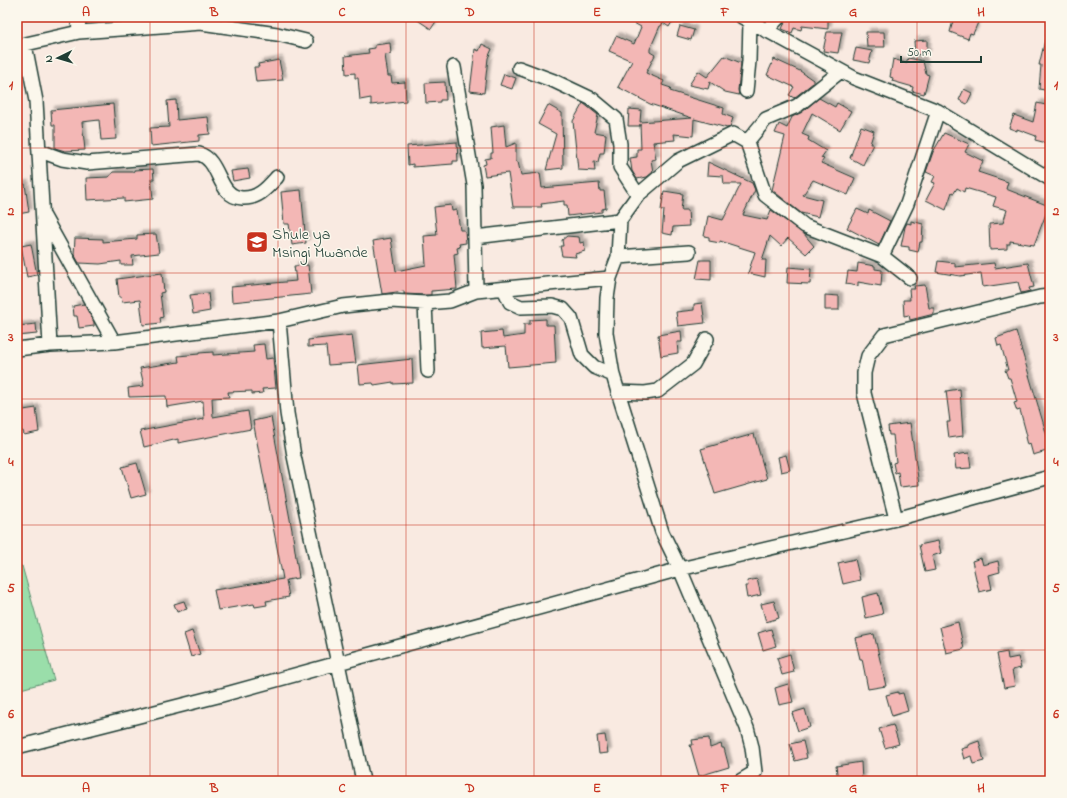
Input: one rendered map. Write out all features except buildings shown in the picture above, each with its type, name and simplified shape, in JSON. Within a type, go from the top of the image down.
[{"type":"street","points":[[78,17],[79,32]]},
{"type":"street","points":[[766,31],[779,17]]},
{"type":"street","points":[[746,19],[854,78],[938,112],[1050,180]]},
{"type":"street","points":[[746,19],[749,61],[746,91]]},
{"type":"street","points":[[50,345],[42,214],[40,151],[34,84],[21,46],[79,32],[201,23],[277,34],[306,41]]},
{"type":"street","points":[[454,67],[474,185],[476,291]]},
{"type":"street","points":[[519,68],[554,81],[592,99],[616,119],[620,144],[620,167],[638,195]]},
{"type":"street","points":[[747,142],[766,119],[797,106],[841,71]]},
{"type":"street","points":[[882,256],[906,204],[938,112]]},
{"type":"street","points":[[740,781],[755,772],[750,740],[739,709],[680,570],[662,532],[613,375],[606,333],[607,298],[610,278],[618,257],[620,220],[638,195],[678,161],[733,134],[747,142],[765,195],[805,226],[882,256],[910,278]]},
{"type":"street","points":[[40,151],[62,159],[87,163],[199,154],[208,158],[226,190],[236,198],[248,199],[259,195],[277,177]]},
{"type":"street","points":[[42,214],[114,342]]},
{"type":"street","points":[[475,237],[620,220]]},
{"type":"street","points":[[618,257],[689,252]]},
{"type":"street","points":[[17,349],[50,345],[114,342],[279,321],[343,306],[390,301],[425,303],[450,301],[476,291],[610,278]]},
{"type":"street","points":[[504,289],[510,302],[521,307],[552,306],[563,310],[571,318],[582,355],[594,367],[613,375]]},
{"type":"street","points":[[896,519],[864,393],[864,373],[868,356],[884,335],[1040,296],[1050,296]]},
{"type":"street","points":[[425,303],[428,371]]},
{"type":"street","points":[[279,321],[288,420],[306,517],[339,662],[363,781]]},
{"type":"street","points":[[618,392],[645,393],[658,391],[693,364],[707,339]]},
{"type":"street","points":[[17,747],[214,697],[680,570],[896,519],[1050,477]]},
{"type":"green space","points":[[22,566],[54,680],[17,690],[17,567]]},
{"type":"place","name":"Shule ya Msingi Mwande","points":[[257,242]]}]
